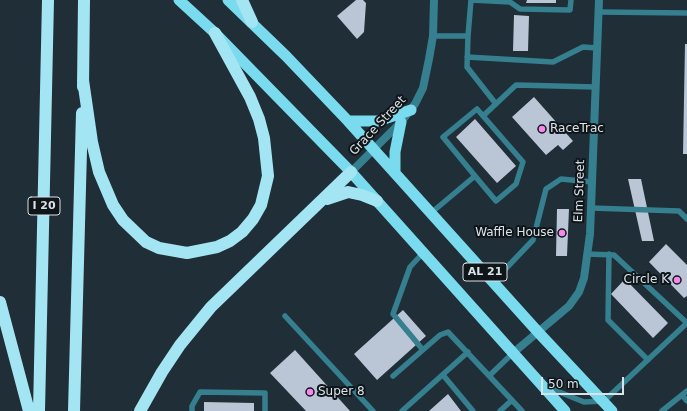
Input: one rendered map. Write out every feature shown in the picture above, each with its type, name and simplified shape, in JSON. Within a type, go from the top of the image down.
[{"type":"highway","name":"I 20","points":[[39,411],[48,0]]},
{"type":"highway","points":[[74,411],[84,0]]},
{"type":"highway","name":"AL 21","points":[[179,0],[215,33],[351,172],[565,411]]},
{"type":"highway","name":"AL 21","points":[[228,0],[252,22],[348,121],[538,332],[612,411]]},
{"type":"highway","points":[[242,0],[252,22]]},
{"type":"highway","points":[[83,80],[98,172],[113,205],[123,220],[146,242],[159,248],[188,253],[217,247],[230,241],[242,232],[252,219],[261,205],[268,176],[264,138],[259,119],[250,97],[215,33]]},
{"type":"highway","points":[[348,121],[378,120],[411,110]]},
{"type":"highway","points":[[395,173],[394,152],[401,122]]},
{"type":"highway","points":[[140,411],[162,372],[180,345],[212,308],[351,172]]},
{"type":"highway","points":[[319,203],[331,196],[348,192],[362,195],[377,201]]},
{"type":"highway","points":[[0,302],[29,411]]},
{"type":"street","name":"Grace Street","points":[[351,172],[401,122],[411,110],[423,88],[433,36],[434,0]]},
{"type":"street","name":"Elm Street","points":[[513,353],[569,306],[579,292],[584,278],[588,254],[591,208],[599,0]]},
{"type":"lane","points":[[496,104],[467,67],[470,0],[510,2],[520,9],[570,10],[571,0]]},
{"type":"lane","points":[[598,12],[687,13]]},
{"type":"lane","points":[[433,36],[468,36]]},
{"type":"lane","points":[[467,57],[553,62],[583,47],[597,48]]},
{"type":"lane","points":[[483,116],[516,85],[596,87]]},
{"type":"lane","points":[[477,109],[523,162],[516,184],[496,201],[475,176],[443,137],[477,109]]},
{"type":"lane","points":[[431,213],[475,176]]},
{"type":"lane","points":[[493,282],[533,240],[546,189],[561,179],[592,182]]},
{"type":"lane","points":[[591,208],[680,211],[687,219]]},
{"type":"lane","points":[[423,253],[410,267],[393,314],[423,350]]},
{"type":"lane","points":[[543,385],[584,402],[604,401],[687,323],[614,255],[588,254]]},
{"type":"lane","points":[[608,254],[608,320],[648,360]]},
{"type":"lane","points":[[285,316],[373,411]]},
{"type":"lane","points":[[393,376],[440,335],[448,332],[490,375],[522,411]]},
{"type":"lane","points":[[402,411],[468,352]]},
{"type":"lane","points":[[490,375],[513,353]]},
{"type":"lane","points":[[443,375],[473,411]]},
{"type":"lane","points":[[192,411],[192,406],[200,392],[202,392],[265,393],[265,411]]},
{"type":"lane","points":[[662,411],[685,393],[687,401]]},
{"type":"lane","points":[[500,411],[512,400]]},
{"type":"building","points":[[356,0],[363,0],[366,3],[364,32],[357,39],[337,16]]},
{"type":"building","points":[[527,0],[556,0],[556,3],[526,3]]},
{"type":"building","points":[[514,15],[529,16],[528,51],[513,51]]},
{"type":"building","points":[[685,44],[687,44],[687,154],[683,154]]},
{"type":"building","name":"RaceTrac","points":[[534,97],[573,141],[563,150],[558,145],[546,155],[512,117]]},
{"type":"building","points":[[475,119],[516,166],[497,183],[456,137]]},
{"type":"building","points":[[628,179],[641,179],[654,241],[642,241]]},
{"type":"building","name":"Waffle House","points":[[557,209],[569,209],[567,256],[556,256]]},
{"type":"building","name":"Circle K","points":[[666,244],[687,265],[687,296],[684,298],[649,262]]},
{"type":"building","points":[[625,279],[668,323],[653,338],[611,294]]},
{"type":"building","points":[[403,310],[426,336],[377,380],[354,354]]},
{"type":"building","name":"Super 8","points":[[295,350],[350,411],[306,411],[270,373]]},
{"type":"building","points":[[448,394],[461,411],[429,411]]},
{"type":"building","points":[[204,402],[254,403],[254,411],[204,411]]},
{"type":"place","name":"RaceTrac","points":[[542,129]]},
{"type":"place","name":"Waffle House","points":[[562,233]]},
{"type":"place","name":"Circle K","points":[[677,280]]},
{"type":"place","name":"Super 8","points":[[310,392]]}]
